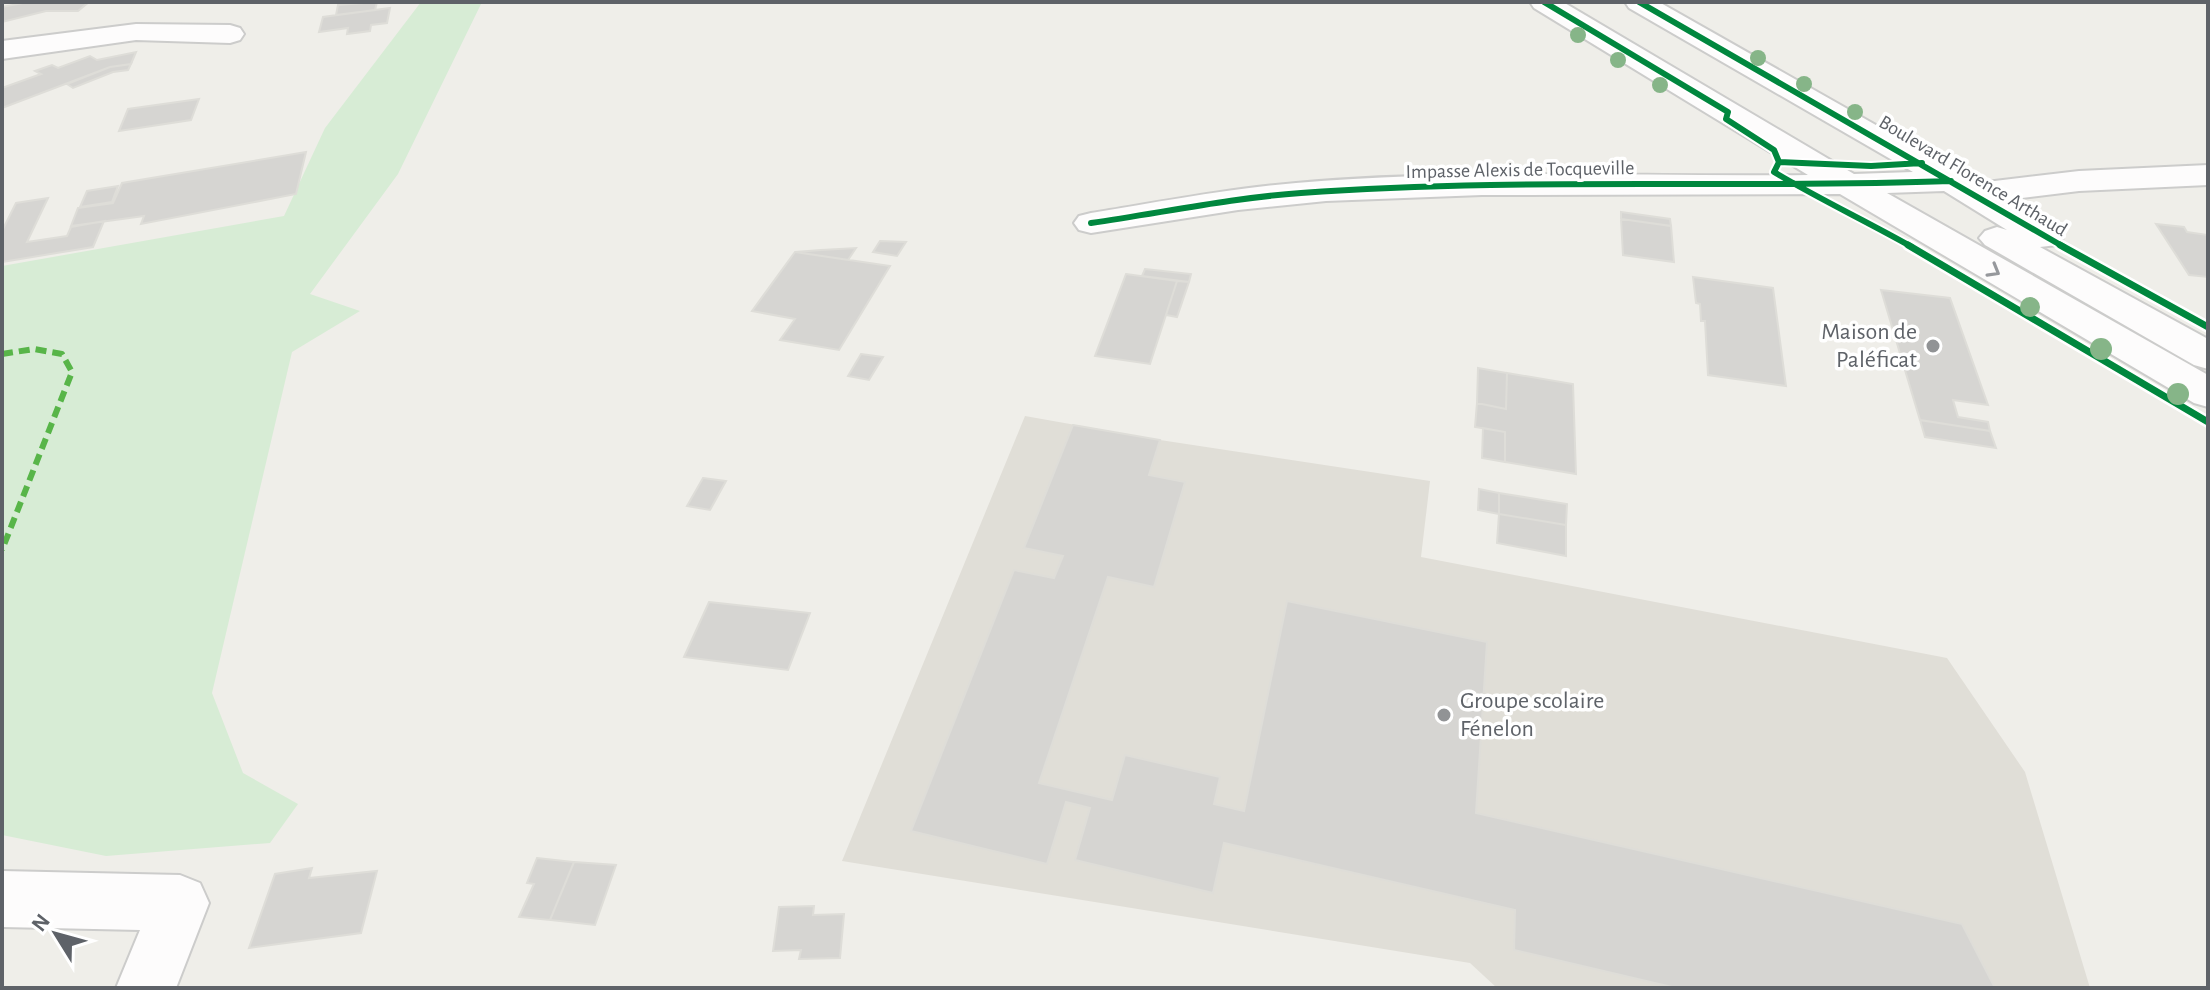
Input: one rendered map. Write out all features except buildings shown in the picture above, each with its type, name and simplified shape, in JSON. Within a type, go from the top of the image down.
[{"type":"street","name":"Boulevard Florence Arthaud","points":[[1544,2],[1847,184],[1895,196]]},
{"type":"street","name":"Boulevard Florence Arthaud","points":[[1591,2],[2208,393]]},
{"type":"street","name":"Boulevard Florence Arthaud","points":[[1639,2],[1962,196],[2208,356]]},
{"type":"street","points":[[2,50],[136,32],[230,34]]},
{"type":"street","points":[[1895,196],[1962,196],[2079,181],[2208,175]]},
{"type":"street","name":"Impasse Alexis de Tocqueville","points":[[1091,223],[1322,191],[1508,183],[1751,188],[1847,184]]},
{"type":"street","name":"Boulevard Florence Arthaud","points":[[1962,196],[2208,327]]},
{"type":"street","points":[[2,899],[180,903],[146,988]]},
{"type":"shaded area","name":"Groupe scolaire Fénelon","points":[[1025,416],[1430,481],[1421,557],[1947,658],[2025,772],[2090,988],[1497,988],[1470,963],[842,861]]},
{"type":"green space","points":[[421,2],[482,2],[398,174],[310,294],[360,311],[292,352],[212,693],[243,773],[298,804],[270,843],[106,856],[2,835],[2,266],[284,216],[325,128]]},
{"type":"marked path","points":[[2,354],[34,349],[62,354],[72,372],[2,550]]},
{"type":"cycle path","points":[[1544,2],[1728,112],[1726,119],[1774,150],[1779,162],[1774,172],[1832,207],[1860,217],[2208,422]]},
{"type":"cycle path","points":[[1639,2],[1993,207],[2208,327]]},
{"type":"cycle path","points":[[1779,162],[1871,166],[1922,163]]},
{"type":"cycle path","points":[[1091,223],[1297,193],[1404,187],[1951,181]]},
{"type":"place","name":"Maison de Paléficat","points":[[1933,346]]},
{"type":"place","name":"Groupe scolaire Fénelon","points":[[1444,715]]}]
